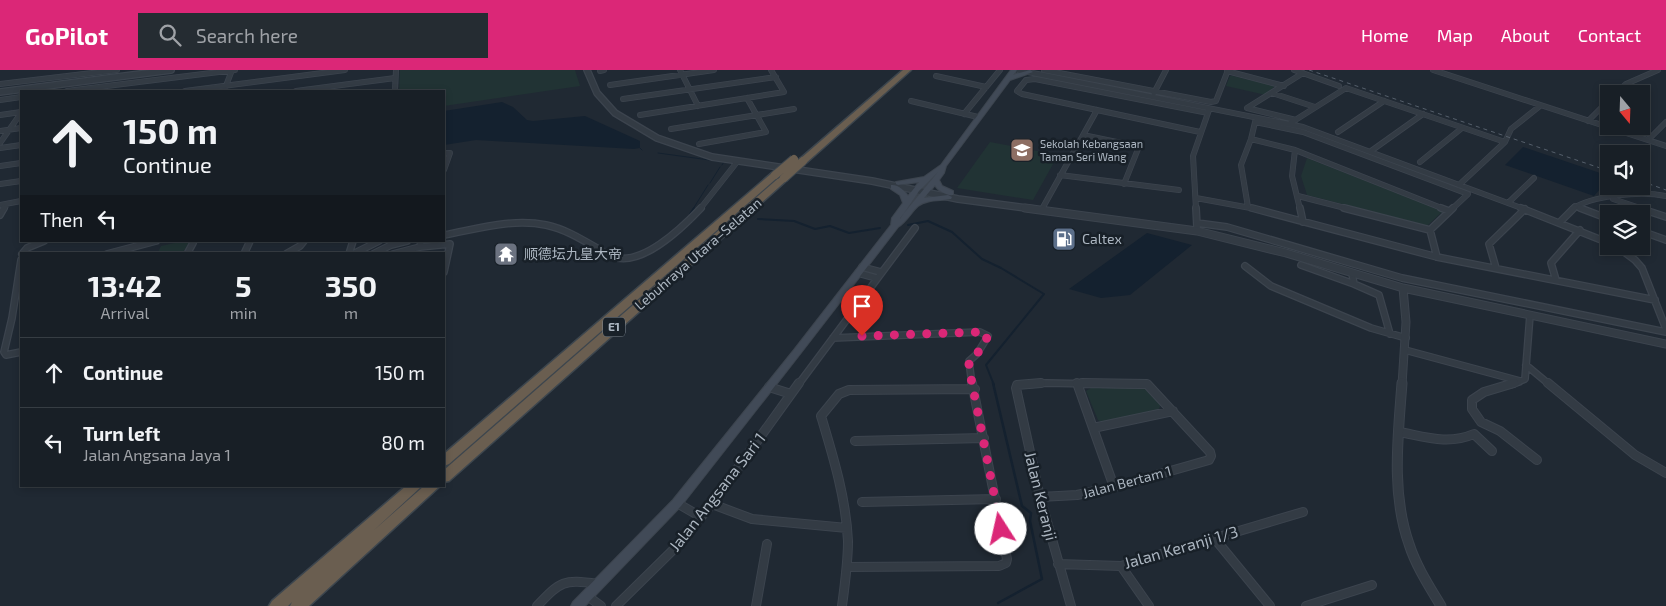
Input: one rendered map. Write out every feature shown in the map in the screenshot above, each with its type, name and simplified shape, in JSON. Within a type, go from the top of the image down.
[{"type":"highway","name":"Lebuhraya Utara–Selatan","points":[[799,160],[897,70]]},
{"type":"highway","name":"Lebuhraya Utara–Selatan","points":[[445,460],[907,70]]},
{"type":"highway","name":"Lebuhraya Utara–Selatan","points":[[445,476],[779,177]]},
{"type":"highway","points":[[277,606],[414,487]]},
{"type":"highway","points":[[298,606],[432,487]]},
{"type":"main road","points":[[577,606],[677,504],[895,225],[903,220],[911,204],[943,166],[1014,70]]},
{"type":"main road","points":[[1009,78],[1029,71]]},
{"type":"main road","points":[[911,204],[896,185],[931,179]]},
{"type":"main road","points":[[931,179],[949,195]]},
{"type":"main road","points":[[911,204],[949,195]]},
{"type":"street","points":[[0,84],[117,70]]},
{"type":"street","points":[[25,90],[142,72],[171,70]]},
{"type":"street","points":[[225,89],[233,70]]},
{"type":"street","points":[[75,90],[233,70]]},
{"type":"street","points":[[205,90],[225,89],[345,70]]},
{"type":"street","points":[[395,90],[396,70]]},
{"type":"street","points":[[587,70],[597,93],[615,113],[657,138],[692,152],[737,162],[872,181],[975,200],[1197,231],[1242,241],[1404,288],[1666,344]]},
{"type":"street","points":[[610,85],[681,72],[714,70]]},
{"type":"street","points":[[640,115],[784,92],[771,70]]},
{"type":"street","points":[[964,114],[999,71],[993,70]]},
{"type":"street","points":[[1018,70],[1152,96],[1209,110]]},
{"type":"street","points":[[1044,70],[1214,102],[1228,71],[1284,86]]},
{"type":"street","points":[[1152,96],[1166,70]]},
{"type":"street","points":[[1294,70],[1339,86]]},
{"type":"street","points":[[1433,70],[1666,146]]},
{"type":"street","points":[[1625,85],[1658,70]]},
{"type":"street","points":[[681,72],[698,106]]},
{"type":"street","points":[[1296,120],[1248,109],[1303,74]]},
{"type":"street","points":[[66,83],[61,81],[72,76]]},
{"type":"street","points":[[936,76],[986,87]]},
{"type":"street","points":[[623,100],[776,77]]},
{"type":"street","points":[[48,78],[56,82]]},
{"type":"street","points":[[304,90],[395,78]]},
{"type":"street","points":[[1200,132],[1022,94],[1017,91],[1026,80],[1035,79],[1303,127],[1600,238]]},
{"type":"street","points":[[35,80],[66,83]]},
{"type":"street","points":[[1289,124],[1346,88],[1505,142]]},
{"type":"street","points":[[0,92],[20,90]]},
{"type":"street","points":[[1272,93],[1315,107]]},
{"type":"street","points":[[0,100],[20,97]]},
{"type":"street","points":[[699,144],[766,132],[747,98]]},
{"type":"street","points":[[911,101],[978,117]]},
{"type":"street","points":[[1338,132],[1384,101]]},
{"type":"street","points":[[1459,185],[1505,142],[1511,129],[1540,106]]},
{"type":"street","points":[[671,129],[794,109]]},
{"type":"street","points":[[1588,121],[1600,109]]},
{"type":"street","points":[[1042,209],[1097,110]]},
{"type":"street","points":[[1197,231],[1193,165],[1200,132],[1209,110]]},
{"type":"street","points":[[0,115],[20,112]]},
{"type":"street","points":[[0,143],[20,114]]},
{"type":"street","points":[[1371,151],[1423,114]]},
{"type":"street","points":[[1248,207],[1241,165],[1251,139],[1255,119]]},
{"type":"street","points":[[1255,119],[1303,132],[1468,194],[1430,230]]},
{"type":"street","points":[[1648,140],[1666,122]]},
{"type":"street","points":[[0,131],[20,128]]},
{"type":"street","points":[[1420,162],[1462,128]]},
{"type":"street","points":[[1083,135],[1136,146],[1138,149],[1124,184]]},
{"type":"street","points":[[1251,139],[1295,150],[1449,211]]},
{"type":"street","points":[[0,148],[20,145]]},
{"type":"street","points":[[1295,150],[1292,176],[1303,222]]},
{"type":"street","points":[[445,153],[450,153],[445,167]]},
{"type":"street","points":[[445,235],[505,225],[542,224],[555,228],[614,257],[624,259],[636,258],[692,219],[737,162]]},
{"type":"street","points":[[0,166],[20,163]]},
{"type":"street","points":[[1060,175],[1179,190]]},
{"type":"street","points":[[1508,203],[1534,178]]},
{"type":"street","points":[[0,184],[20,181]]},
{"type":"street","points":[[1560,222],[1575,206],[1611,198],[1650,193],[1666,196]]},
{"type":"street","points":[[1298,196],[1430,230]]},
{"type":"street","points":[[1196,198],[1248,207],[1437,257],[1655,300]]},
{"type":"street","points":[[1611,198],[1666,217]]},
{"type":"street","points":[[0,205],[20,201]]},
{"type":"street","points":[[0,215],[7,204]]},
{"type":"street","points":[[1575,206],[1600,216]]},
{"type":"street","points":[[1496,268],[1489,244],[1525,209]]},
{"type":"street","points":[[1197,223],[1227,227],[1402,278],[1666,331]]},
{"type":"street","name":"Jalan Angsana Sari 1","points":[[616,606],[675,548],[712,504],[876,278],[915,228]]},
{"type":"street","points":[[1430,230],[1437,257]]},
{"type":"street","points":[[1556,280],[1551,263],[1580,230]]},
{"type":"street","points":[[1650,234],[1666,240]]},
{"type":"street","points":[[24,252],[27,248],[42,242]]},
{"type":"street","points":[[115,252],[152,242]]},
{"type":"street","points":[[290,252],[303,242]]},
{"type":"street","points":[[355,252],[378,242]]},
{"type":"street","points":[[377,252],[391,245],[403,242]]},
{"type":"street","points":[[188,252],[193,243]]},
{"type":"street","points":[[398,252],[420,244],[450,244],[445,267]]},
{"type":"street","points":[[1628,255],[1642,268],[1666,331]]},
{"type":"street","points":[[1302,264],[1379,295],[1390,334]]},
{"type":"street","points":[[1245,266],[1271,286],[1367,326],[1406,338]]},
{"type":"street","points":[[860,270],[881,272]]},
{"type":"street","points":[[860,270],[876,278]]},
{"type":"street","points":[[1352,273],[1354,284]]},
{"type":"street","points":[[20,275],[20,285],[4,352],[6,355],[20,352]]},
{"type":"street","points":[[1404,288],[1407,306],[1399,432],[1399,505],[1403,525],[1420,570],[1440,606]]},
{"type":"street","points":[[1530,315],[1525,379],[1477,394],[1472,400],[1472,409],[1481,422],[1500,431],[1537,460]]},
{"type":"street","points":[[12,318],[20,316]]},
{"type":"street","points":[[833,338],[980,332],[986,334],[988,338],[969,361],[1007,559],[1003,565],[847,567]]},
{"type":"street","points":[[1404,350],[1520,381]]},
{"type":"street","points":[[1526,366],[1635,455],[1666,473]]},
{"type":"street","points":[[1114,487],[1077,383],[1147,384],[1173,410]]},
{"type":"street","name":"Jalan Keranji","points":[[1071,606],[1040,497],[1016,388],[1017,385],[1077,383]]},
{"type":"street","points":[[769,387],[791,394]]},
{"type":"street","points":[[842,606],[847,567],[847,528],[836,469],[821,416],[839,394],[849,390],[975,389]]},
{"type":"street","points":[[1093,428],[1173,410]]},
{"type":"street","name":"Jalan Bertam 1","points":[[1040,497],[1077,495],[1114,487],[1209,460],[1210,452],[1173,410]]},
{"type":"street","points":[[1399,432],[1442,440],[1460,440],[1474,434],[1492,451]]},
{"type":"street","points":[[855,441],[984,438]]},
{"type":"street","points":[[862,502],[996,499]]},
{"type":"street","points":[[677,504],[701,517]]},
{"type":"street","points":[[712,504],[752,519],[847,528]]},
{"type":"street","name":"Jalan Keranji 1/3","points":[[1058,564],[1121,566],[1303,512]]},
{"type":"street","points":[[1215,539],[1270,606]]},
{"type":"street","points":[[756,606],[766,544]]},
{"type":"street","points":[[1121,566],[1149,606]]},
{"type":"street","points":[[537,606],[562,581],[571,580],[598,584]]},
{"type":"street","points":[[1306,606],[1372,585]]},
{"type":"street","points":[[586,596],[601,606]]},
{"type":"shaded area","points":[[400,70],[575,70],[580,86],[445,106],[445,90],[399,90]]},
{"type":"shaded area","points":[[1230,76],[1275,86],[1266,95],[1226,86]]},
{"type":"shaded area","points":[[990,142],[1058,155],[1033,200],[957,188]]},
{"type":"shaded area","points":[[1307,158],[1443,211],[1427,226],[1307,195],[1301,176]]},
{"type":"shaded area","points":[[179,242],[189,242],[183,252],[158,252],[161,246]]},
{"type":"shaded area","points":[[1094,386],[1135,386],[1148,390],[1161,404],[1158,411],[1104,424],[1098,420],[1086,391]]},
{"type":"water","points":[[502,102],[513,107],[527,120],[585,116],[640,141],[640,148],[476,140],[445,145],[445,111]]},
{"type":"water","points":[[1523,147],[1600,173],[1600,189],[1594,196],[1505,165]]},
{"type":"water","points":[[1147,233],[1192,245],[1130,295],[1101,298],[1069,289]]},
{"type":"waterway","points":[[658,153],[724,162],[722,165]]},
{"type":"waterway","points":[[710,183],[720,167]]},
{"type":"waterway","points":[[693,209],[708,185]]},
{"type":"waterway","points":[[693,214],[690,214],[694,208]]},
{"type":"waterway","points":[[758,219],[794,221],[815,229],[830,226],[849,233],[880,228]]},
{"type":"waterway","points":[[908,225],[928,221],[952,232],[982,259],[1001,268],[1044,294],[986,365],[994,385]]},
{"type":"waterway","points":[[993,383],[1022,506],[1031,513],[1030,521],[1042,579],[998,603]]},
{"type":"railway","points":[[1309,70],[1600,168]]},
{"type":"railway","points":[[1650,184],[1666,190]]},
{"type":"place","name":"Sekolah Kebangsaan Taman Seri Wang","points":[[1022,150]]},
{"type":"place","name":"Caltex","points":[[1064,239]]},
{"type":"place","name":"顺德坛九皇大帝","points":[[506,254]]},
{"type":"route","points":[[862,336],[980,332],[988,336],[977,354],[969,361],[969,368],[975,389],[1001,529]]}]
